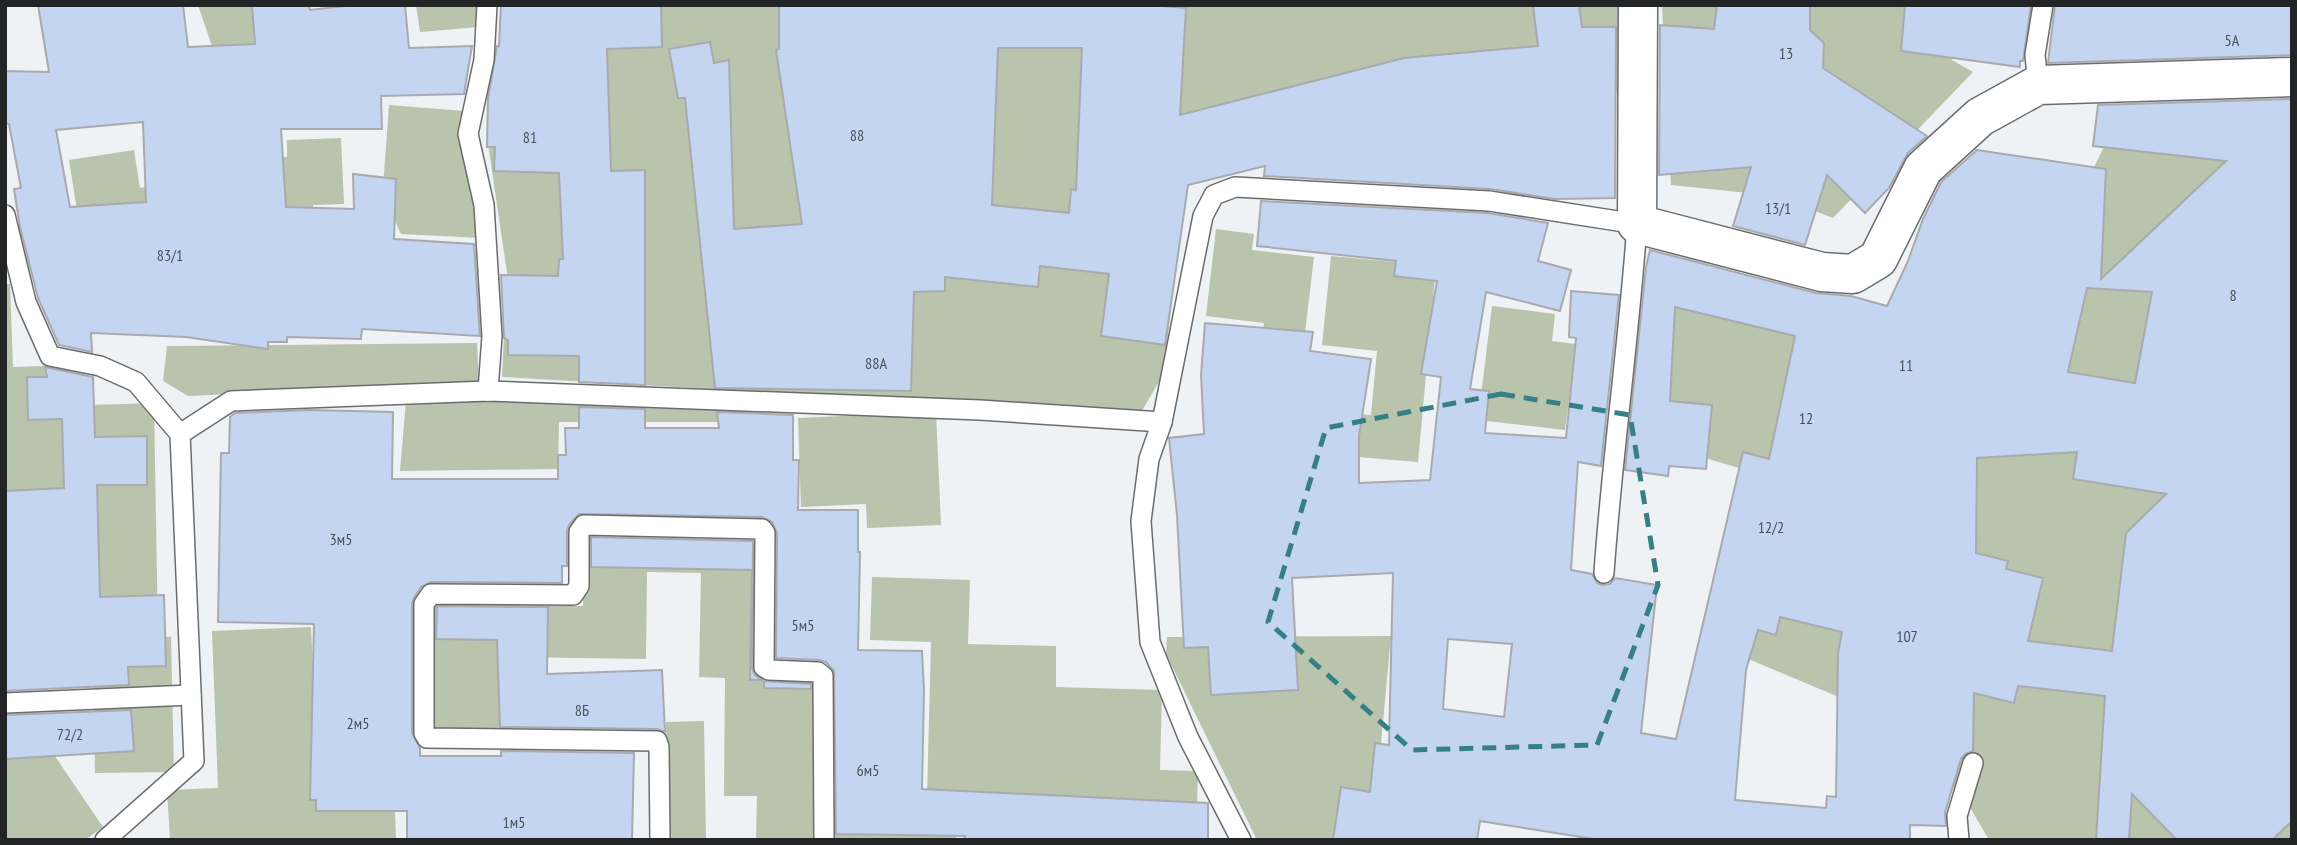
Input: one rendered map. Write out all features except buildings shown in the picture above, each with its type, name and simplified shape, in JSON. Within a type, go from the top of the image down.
[{"type":"street","points":[[1638,5],[1637,224],[1822,272],[1853,274],[1878,259],[1923,169],[1980,117],[2038,85],[2292,77]]},
{"type":"lane","points":[[487,5],[484,60],[468,134],[484,205],[492,336],[488,391]]},
{"type":"lane","points":[[2038,85],[2035,55],[2043,5]]},
{"type":"lane","points":[[1241,840],[1188,737],[1150,642],[1141,521],[1149,459],[1161,422],[1203,216],[1214,195],[1235,187],[1489,201],[1637,224],[1633,290],[1610,488],[1604,573]]},
{"type":"lane","points":[[5,215],[26,302],[50,356],[100,366],[136,382],[180,434],[194,761],[105,840]]},
{"type":"lane","points":[[180,434],[231,401],[488,391],[980,410],[1161,422]]},
{"type":"lane","points":[[660,840],[657,741],[427,738],[424,733],[424,604],[428,596],[573,595],[579,586],[579,532],[584,525],[762,529],[765,533],[764,667],[769,670],[818,672],[823,676],[824,840]]},
{"type":"lane","points":[[5,703],[191,695]]},
{"type":"lane","points":[[1959,840],[1957,816],[1972,763]]},
{"type":"highlighted area","points":[[1501,394],[1630,415],[1658,585],[1597,745],[1412,750],[1268,622],[1326,428]]},
{"type":"green space","points":[[198,5],[274,5],[278,44],[215,55]]},
{"type":"green space","points":[[416,5],[480,5],[479,27],[420,32]]},
{"type":"green space","points":[[503,5],[1618,5],[1621,85],[1576,148],[1276,137],[1186,186],[1163,375],[1140,414],[502,377],[507,273],[487,137],[500,63]]},
{"type":"green space","points":[[1662,5],[1961,5],[1952,60],[1973,72],[1833,218],[1777,196],[1671,185]]},
{"type":"green space","points":[[2292,99],[2292,840],[1989,840],[1968,804],[1932,763],[1877,713],[1710,643],[1739,468],[1647,441],[1656,282],[1870,341],[2089,177],[2122,111]]},
{"type":"green space","points":[[389,105],[465,111],[481,238],[401,234],[393,217],[381,214]]},
{"type":"green space","points":[[341,138],[344,204],[313,205],[314,226],[267,228],[264,158],[287,157],[287,140]]},
{"type":"green space","points":[[134,150],[140,188],[192,179],[88,279],[69,160]]},
{"type":"green space","points":[[1216,229],[1254,234],[1252,250],[1314,257],[1301,366],[1260,362],[1264,323],[1206,316]]},
{"type":"green space","points":[[1331,256],[1436,266],[1418,462],[1334,455],[1338,412],[1371,415],[1377,351],[1322,345]]},
{"type":"green space","points":[[5,284],[10,284],[13,367],[71,365],[76,502],[5,504]]},
{"type":"green space","points":[[1492,306],[1555,314],[1552,341],[1576,344],[1565,430],[1478,420]]},
{"type":"green space","points":[[477,343],[479,383],[188,396],[163,381],[167,346]]},
{"type":"green space","points":[[406,401],[747,401],[745,422],[559,422],[558,469],[400,471]]},
{"type":"green space","points":[[154,403],[158,636],[171,637],[174,772],[95,773],[89,405]]},
{"type":"green space","points":[[936,412],[941,525],[867,528],[866,504],[801,507],[798,418]]},
{"type":"green space","points":[[585,538],[756,541],[754,674],[817,675],[815,840],[756,840],[757,796],[724,796],[725,678],[699,677],[701,573],[647,572],[646,659],[510,657],[509,731],[430,730],[432,604],[583,606]]},
{"type":"green space","points":[[872,577],[970,580],[968,644],[1056,646],[1056,687],[1162,690],[1160,770],[1198,771],[1197,804],[927,797],[931,642],[870,640]]},
{"type":"green space","points":[[311,627],[318,791],[394,788],[396,839],[170,840],[167,790],[218,788],[212,631]]},
{"type":"green space","points":[[1391,636],[1372,840],[1257,840],[1166,654],[1167,637]]},
{"type":"green space","points":[[23,709],[103,827],[85,840],[5,840],[5,720]]},
{"type":"green space","points":[[704,721],[706,840],[668,840],[666,722]]},
{"type":"green space","points":[[886,799],[955,811],[956,840],[826,840],[825,801]]}]
